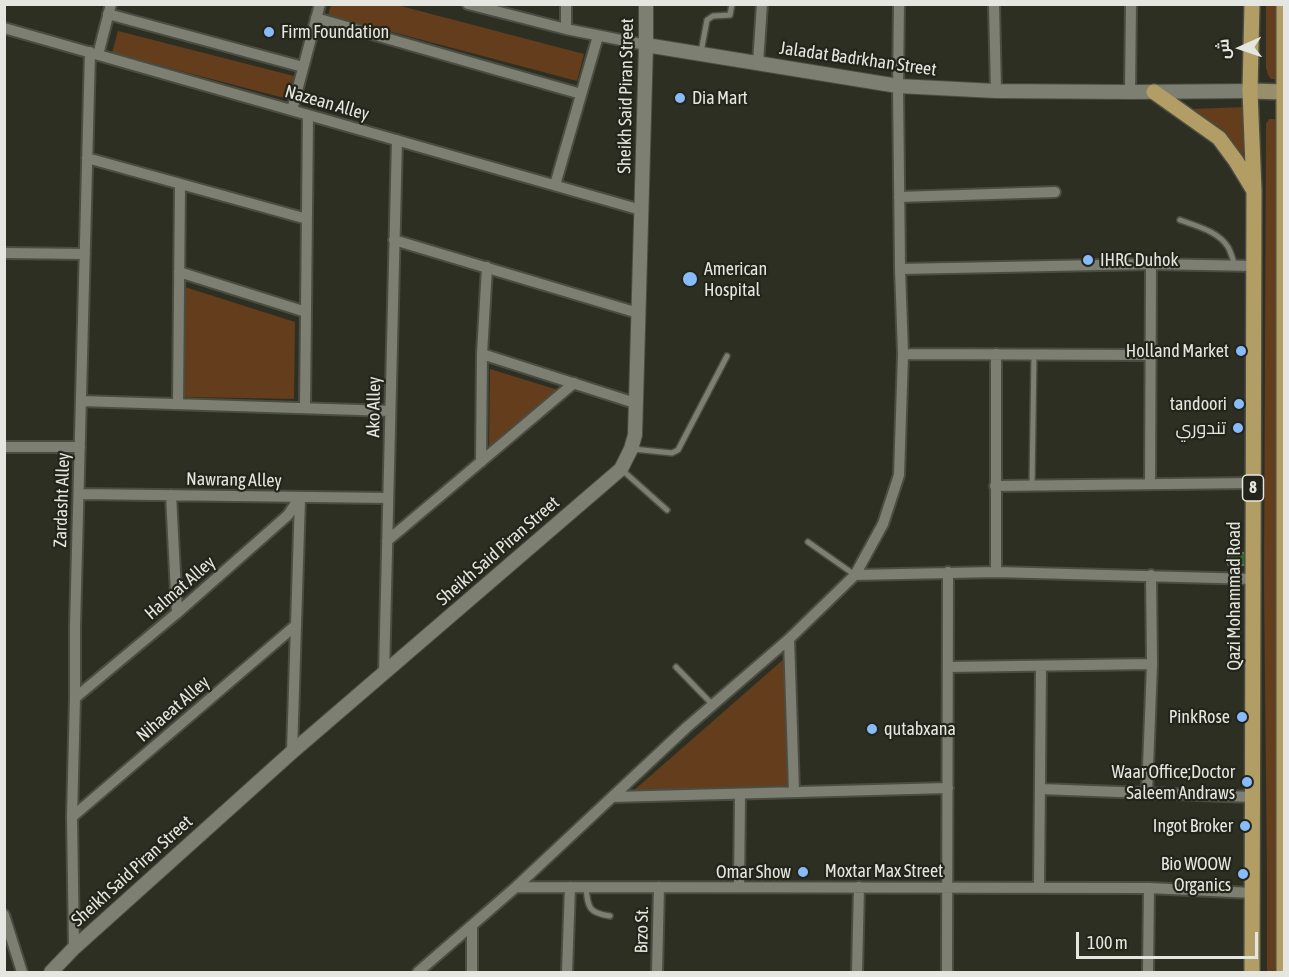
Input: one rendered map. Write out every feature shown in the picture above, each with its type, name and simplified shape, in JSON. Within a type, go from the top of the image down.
[{"type":"main road","name":"Qazi Mohammad Road","points":[[1252,4],[1250,91],[1254,191],[1252,972]]},
{"type":"main road","name":"8","points":[[1284,4],[1284,972]]},
{"type":"main road","points":[[1250,91],[1284,92]]},
{"type":"main road","points":[[1154,92],[1219,138],[1254,191]]},
{"type":"street","points":[[292,110],[320,4]]},
{"type":"street","name":"Jaladat Badrkhan Street","points":[[468,4],[598,36],[898,86],[996,91],[1250,91]]},
{"type":"street","points":[[566,4],[566,29]]},
{"type":"street","name":"Sheikh Said Piran Street","points":[[51,972],[74,948],[292,752],[621,469],[635,435],[646,4]]},
{"type":"street","points":[[758,63],[762,4]]},
{"type":"street","points":[[418,972],[516,887],[713,705],[789,639],[855,574],[883,524],[899,475],[903,354],[899,198],[899,4]]},
{"type":"street","points":[[994,4],[996,91]]},
{"type":"street","points":[[1130,92],[1131,4]]},
{"type":"street","points":[[109,9],[303,67]]},
{"type":"street","name":"Zardasht Alley","points":[[74,948],[72,817],[75,626],[87,158],[94,54],[109,9]]},
{"type":"street","points":[[316,18],[581,94]]},
{"type":"street","name":"Nazean Alley","points":[[4,28],[641,210]]},
{"type":"street","points":[[555,186],[598,36]]},
{"type":"street","points":[[305,408],[308,115]]},
{"type":"street","name":"Ako Alley","points":[[384,674],[397,140]]},
{"type":"street","points":[[87,158],[307,219]]},
{"type":"street","points":[[178,404],[180,184]]},
{"type":"street","points":[[899,198],[1055,192]]},
{"type":"street","points":[[394,240],[638,313]]},
{"type":"street","points":[[4,253],[85,254]]},
{"type":"street","points":[[900,269],[1151,264],[1254,266]]},
{"type":"street","points":[[1150,484],[1151,264]]},
{"type":"street","points":[[481,462],[486,267]]},
{"type":"street","points":[[179,272],[306,312]]},
{"type":"street","points":[[482,354],[635,403]]},
{"type":"street","points":[[903,354],[1151,355]]},
{"type":"street","points":[[996,354],[996,572]]},
{"type":"street","points":[[387,541],[574,383]]},
{"type":"street","points":[[81,401],[390,411]]},
{"type":"street","points":[[4,447],[80,447]]},
{"type":"street","points":[[995,486],[1253,483]]},
{"type":"street","name":"Nawrang Alley","points":[[79,494],[388,498]]},
{"type":"street","points":[[171,495],[177,613]]},
{"type":"street","points":[[292,752],[300,497]]},
{"type":"street","name":"Halmat Alley","points":[[75,698],[177,613],[288,515],[300,497]]},
{"type":"street","points":[[947,972],[948,572]]},
{"type":"street","points":[[855,574],[996,572],[1253,579]]},
{"type":"street","points":[[1147,793],[1152,664],[1151,575]]},
{"type":"street","name":"Nihaeat Alley","points":[[72,817],[296,625]]},
{"type":"street","points":[[789,639],[794,791]]},
{"type":"street","points":[[948,667],[1152,664]]},
{"type":"street","points":[[1039,888],[1041,666]]},
{"type":"street","points":[[612,797],[948,788]]},
{"type":"street","points":[[1040,789],[1252,797]]},
{"type":"street","points":[[739,887],[740,795]]},
{"type":"street","name":"Moxtar Max Street","points":[[516,887],[1149,888],[1252,893]]},
{"type":"street","points":[[567,972],[570,887]]},
{"type":"street","name":"Brzo St.","points":[[657,972],[659,887]]},
{"type":"street","points":[[856,972],[859,888]]},
{"type":"street","points":[[1148,972],[1149,888]]},
{"type":"street","points":[[4,915],[22,972]]},
{"type":"street","points":[[472,926],[472,972]]},
{"type":"lane","points":[[701,54],[707,20],[713,16],[730,15],[732,4]]},
{"type":"lane","points":[[1180,220],[1214,233],[1220,238],[1228,247],[1235,266]]},
{"type":"lane","points":[[1032,486],[1034,354]]},
{"type":"lane","points":[[631,449],[672,453],[678,450],[727,356]]},
{"type":"lane","points":[[621,469],[667,510]]},
{"type":"lane","points":[[808,542],[855,574]]},
{"type":"lane","points":[[676,667],[713,705]]},
{"type":"lane","points":[[586,887],[588,904],[592,910],[597,914],[610,916]]},
{"type":"shaded area","points":[[331,5],[397,5],[584,54],[577,81],[328,15]]},
{"type":"shaded area","points":[[1266,5],[1278,5],[1278,75],[1276,79],[1271,79],[1266,68]]},
{"type":"shaded area","points":[[118,31],[294,76],[288,99],[112,53]]},
{"type":"shaded area","points":[[1245,107],[1243,166],[1220,130],[1191,109]]},
{"type":"shaded area","points":[[1269,119],[1275,119],[1278,123],[1279,972],[1267,972],[1264,585],[1266,124]]},
{"type":"shaded area","points":[[185,287],[295,322],[294,399],[184,397]]},
{"type":"shaded area","points":[[490,369],[558,390],[489,447]]},
{"type":"shaded area","points":[[785,658],[788,787],[632,792]]},
{"type":"building","points":[[1228,552],[1246,553],[1246,565],[1228,565]]},
{"type":"place","name":"Firm Foundation","points":[[269,32]]},
{"type":"place","name":"Dia Mart","points":[[680,98]]},
{"type":"place","name":"IHRC Duhok","points":[[1088,260]]},
{"type":"place","name":"American Hospital","points":[[690,279]]},
{"type":"place","name":"Holland Market","points":[[1241,351]]},
{"type":"place","name":"tandoori","points":[[1239,404]]},
{"type":"place","name":"تندوري","points":[[1238,428]]},
{"type":"place","name":"PinkRose","points":[[1242,717]]},
{"type":"place","name":"qutabxana","points":[[872,729]]},
{"type":"place","name":"Waar Office;Doctor Saleem Andraws","points":[[1247,782]]},
{"type":"place","name":"Ingot Broker","points":[[1245,826]]},
{"type":"place","name":"Omar Show","points":[[803,872]]},
{"type":"place","name":"Bio WOOW Organics","points":[[1243,874]]}]
